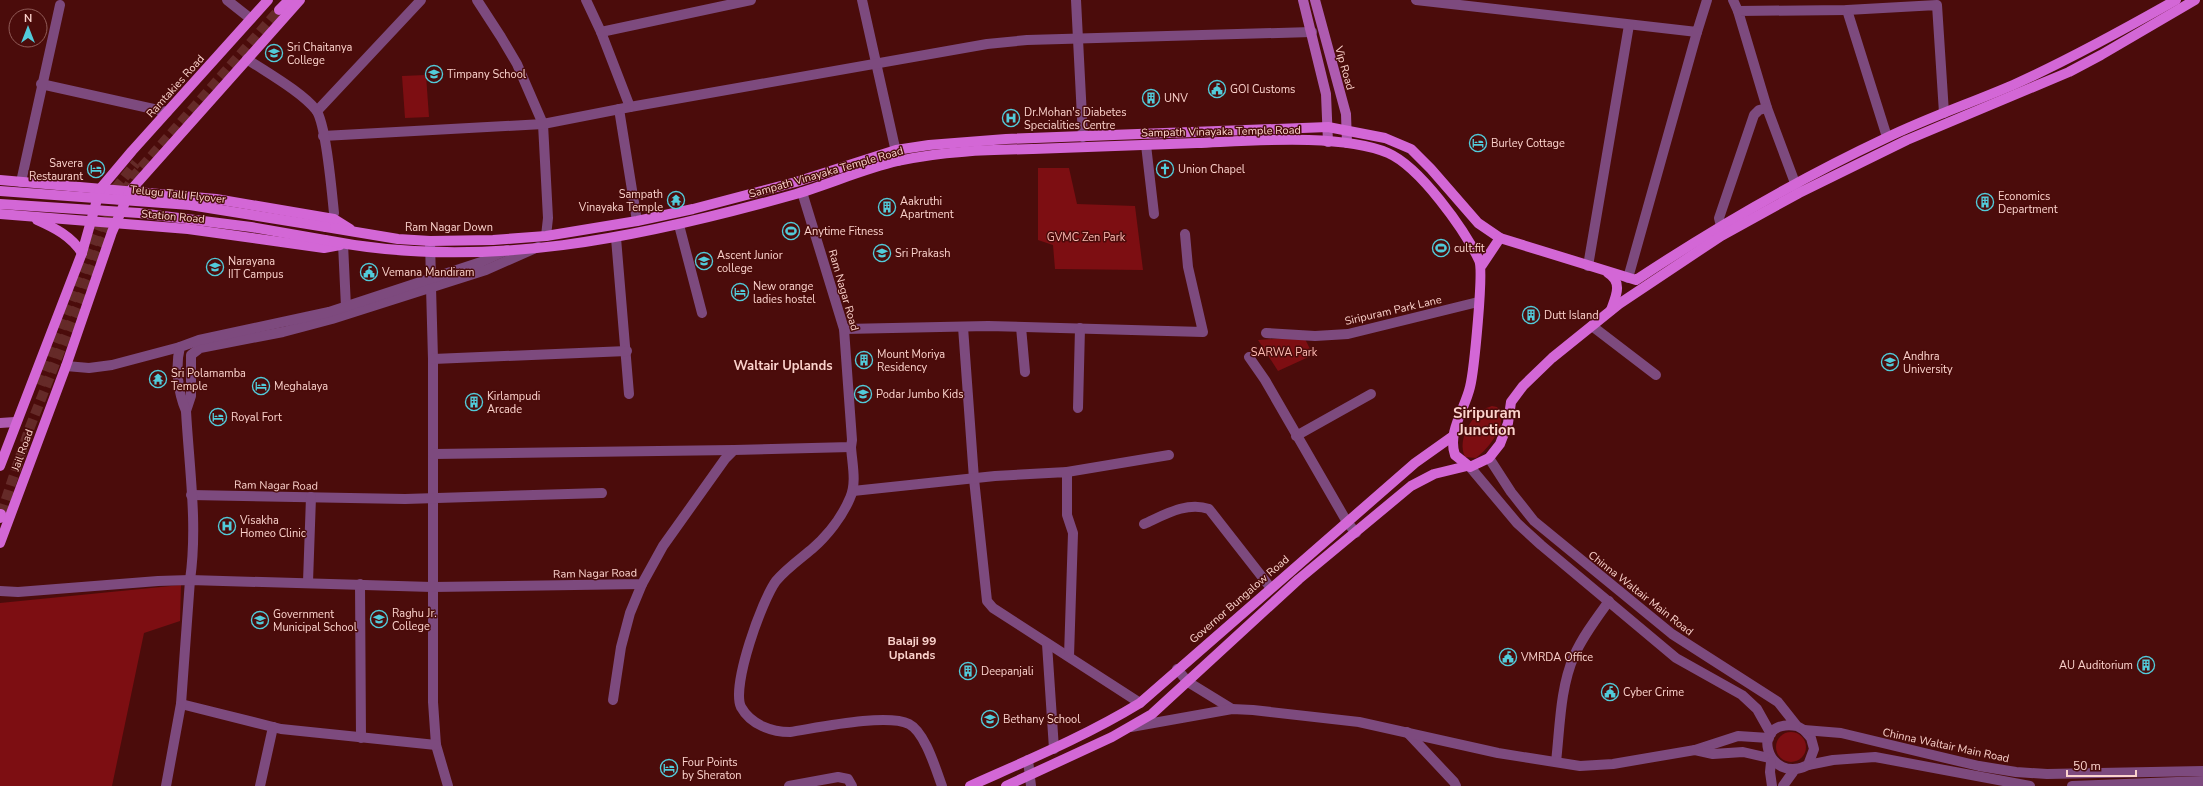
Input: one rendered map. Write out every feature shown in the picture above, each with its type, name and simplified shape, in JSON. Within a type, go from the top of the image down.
[{"type":"main road","name":"Vip Road","points":[[1302,0],[1312,32],[1326,94],[1328,142]]},
{"type":"main road","name":"Vip Road","points":[[1315,0],[1346,114],[1348,143]]},
{"type":"main road","points":[[1006,786],[1031,781],[1152,714],[1299,579],[1421,479],[1468,466],[1489,458],[1504,435],[1511,402],[1524,386],[1552,358],[1611,310],[1721,236],[1797,189],[1887,137],[2012,85],[2085,51],[2176,0]]},
{"type":"main road","points":[[1628,278],[1636,280],[1721,226],[1797,189],[1907,140],[2069,72],[2101,56],[2195,0]]},
{"type":"main road","name":"Ramtakies Road","points":[[100,189],[251,19],[275,5],[295,1]]},
{"type":"main road","name":"Jail Road","points":[[0,543],[66,366],[116,223],[130,191],[247,59],[295,1]]},
{"type":"main road","name":"Sampath Vinayaka Temple Road","points":[[546,236],[637,221],[693,209],[796,182],[896,150],[960,142],[1328,127],[1385,138],[1411,149],[1431,169],[1478,223],[1500,238],[1628,278]]},
{"type":"main road","name":"Sampath Vinayaka Temple Road","points":[[343,244],[397,250],[476,252],[539,247],[616,238],[679,225],[802,192],[898,161],[968,152],[1274,140],[1348,143],[1385,151],[1403,160],[1459,225],[1482,265]]},
{"type":"main road","points":[[0,180],[216,199],[334,219],[353,232]]},
{"type":"main road","name":"Jail Road","points":[[0,466],[3,448],[42,357],[82,253],[92,222],[100,189]]},
{"type":"main road","name":"Telugu Talli Flyover","points":[[0,191],[190,205],[353,232]]},
{"type":"main road","points":[[0,204],[154,215],[251,227],[343,244]]},
{"type":"main road","name":"Station Road","points":[[0,214],[237,234],[324,248],[343,244]]},
{"type":"main road","points":[[28,216],[55,227],[75,242],[82,253]]},
{"type":"main road","name":"Ram Nagar Down","points":[[353,232],[398,239],[430,241],[493,240],[546,236]]},
{"type":"main road","points":[[1468,466],[1455,455],[1452,450],[1453,436],[1466,401],[1472,376],[1482,265],[1500,238]]},
{"type":"main road","points":[[1602,270],[1614,277],[1618,285],[1611,310]]},
{"type":"main road","points":[[0,423],[15,422]]},
{"type":"main road","name":"Governor Bungalow Road","points":[[970,786],[1054,749],[1111,720],[1140,703],[1270,587],[1415,463],[1453,436]]},
{"type":"street","points":[[227,0],[251,19]]},
{"type":"street","points":[[317,111],[422,0]]},
{"type":"street","points":[[477,0],[517,64],[543,124],[548,213],[546,236]]},
{"type":"street","points":[[586,0],[601,32],[630,107]]},
{"type":"street","points":[[601,32],[751,0]]},
{"type":"street","points":[[862,0],[898,161]]},
{"type":"street","points":[[1076,0],[1083,136]]},
{"type":"street","points":[[1416,0],[1697,32]]},
{"type":"street","points":[[1628,278],[1707,0]]},
{"type":"street","points":[[1733,0],[1767,108],[1797,189]]},
{"type":"street","points":[[1738,12],[1846,10],[1936,2],[1944,113]]},
{"type":"street","points":[[21,182],[41,84],[60,5]]},
{"type":"street","points":[[1846,10],[1887,137]]},
{"type":"street","points":[[1588,266],[1629,25]]},
{"type":"street","points":[[323,136],[543,124],[630,107],[986,44],[1027,40],[1312,32]]},
{"type":"street","points":[[247,59],[280,82],[317,111],[323,136],[334,213]]},
{"type":"street","points":[[41,84],[167,112]]},
{"type":"street","points":[[1721,226],[1719,218],[1746,135],[1754,115],[1759,110],[1767,108]]},
{"type":"street","points":[[619,109],[637,221]]},
{"type":"street","points":[[1146,145],[1154,214]]},
{"type":"street","name":"Ram Nagar Road","points":[[802,192],[844,329],[852,440],[853,491]]},
{"type":"street","points":[[679,225],[702,313]]},
{"type":"street","points":[[844,329],[1021,327],[1203,332],[1188,267],[1185,234]]},
{"type":"street","points":[[616,238],[627,351],[629,394]]},
{"type":"street","points":[[430,241],[433,359],[432,666],[436,745],[448,786]]},
{"type":"street","points":[[343,244],[346,307]]},
{"type":"street","points":[[186,411],[191,396],[191,355],[195,351],[506,262],[539,247]]},
{"type":"street","points":[[66,366],[89,368],[112,365],[180,347],[199,340],[271,330],[332,319],[431,283],[509,250]]},
{"type":"street","name":"Siripuram Park Lane","points":[[1266,333],[1315,336],[1348,334],[1478,302]]},
{"type":"street","points":[[1592,326],[1656,375]]},
{"type":"street","points":[[963,327],[974,479],[986,601],[993,608],[1047,644],[1069,656],[1140,703]]},
{"type":"street","points":[[1021,327],[1024,372]]},
{"type":"street","points":[[1078,408],[1080,328]]},
{"type":"street","points":[[166,786],[181,704],[193,555],[186,411],[182,401],[178,367],[180,347]]},
{"type":"street","points":[[433,359],[627,351]]},
{"type":"street","points":[[1249,357],[1265,380],[1347,522],[1356,532]]},
{"type":"street","points":[[1296,436],[1371,394]]},
{"type":"street","points":[[433,454],[851,447]]},
{"type":"street","name":"Ram Nagar Road","points":[[0,591],[18,592],[190,580],[432,586],[642,584],[662,546],[725,459],[734,450]]},
{"type":"street","points":[[942,786],[928,749],[918,733],[909,724],[872,721],[790,732],[776,732],[766,729],[749,717],[741,707],[739,696],[742,674],[761,607],[776,581],[828,532],[840,516],[853,491],[974,479],[1067,472],[1169,455]]},
{"type":"street","name":"Chinna Waltair Main Road","points":[[1489,458],[1511,492],[1534,522],[1672,634],[1778,702],[1801,728],[1841,733],[1979,766],[2016,772],[2046,774],[2203,771]]},
{"type":"street","points":[[1468,466],[1517,523],[1676,658],[1742,695],[1757,709],[1770,736]]},
{"type":"street","points":[[1067,472],[1067,515],[1073,533],[1069,656]]},
{"type":"street","name":"Ram Nagar Road","points":[[191,495],[433,499],[602,493]]},
{"type":"street","points":[[308,582],[311,497]]},
{"type":"street","points":[[1144,524],[1179,509],[1200,506],[1209,509],[1270,587]]},
{"type":"street","points":[[360,584],[361,738]]},
{"type":"street","points":[[613,700],[621,647],[630,613],[642,584]]},
{"type":"street","points":[[1556,762],[1562,709],[1569,668],[1584,637],[1609,601]]},
{"type":"street","points":[[1047,644],[1054,749]]},
{"type":"street","points":[[1177,669],[1188,682],[1232,709]]},
{"type":"street","points":[[181,704],[273,727],[313,734],[436,745]]},
{"type":"street","points":[[1129,728],[1232,709],[1359,722],[1498,753],[1580,766],[1613,764],[1695,750],[1738,736],[1770,736]]},
{"type":"street","points":[[1772,786],[1767,745],[1770,736],[1783,726],[1801,728],[1811,738],[1814,749],[1808,765]]},
{"type":"street","points":[[260,786],[273,727]]},
{"type":"street","points":[[1407,732],[1454,782],[1456,786]]},
{"type":"street","points":[[1695,750],[1713,754],[1743,752],[1770,760],[1785,772],[1793,772],[1808,765],[1833,760],[1875,757],[2030,786]]},
{"type":"street","points":[[1028,760],[1031,781]]},
{"type":"street","points":[[1783,786],[1793,772]]},
{"type":"street","points":[[789,786],[838,777],[848,779],[852,786]]},
{"type":"street","points":[[2072,786],[2203,781]]},
{"type":"green space","points":[[426,75],[429,117],[405,118],[402,76]]},
{"type":"green space","name":"GVMC Zen Park","points":[[1038,168],[1069,168],[1077,204],[1135,206],[1143,270],[1055,269],[1053,245],[1038,240]]},
{"type":"green space","name":"SARWA Park","points":[[1304,337],[1313,355],[1278,371],[1258,340]]},
{"type":"green space","points":[[1492,406],[1497,407],[1501,413],[1500,427],[1496,435],[1492,442],[1476,458],[1465,457],[1463,442],[1468,427],[1478,414]]},
{"type":"green space","points":[[181,585],[180,621],[144,633],[112,786],[0,786],[0,603]]},
{"type":"green space","points":[[1791,732],[1802,736],[1806,747],[1802,758],[1791,762],[1780,758],[1776,747],[1780,736]]},
{"type":"tunnel","points":[[1,514],[30,427],[117,206],[134,176],[279,10]]},
{"type":"tunnel","points":[[40,385],[111,194],[136,163]]},
{"type":"place","name":"Sri Chaitanya College","points":[[274,53]]},
{"type":"place","name":"Timpany School","points":[[434,74]]},
{"type":"place","name":"GOI Customs","points":[[1217,89]]},
{"type":"place","name":"UNV","points":[[1151,98]]},
{"type":"place","name":"Dr.Mohan's Diabetes Specialities Centre","points":[[1011,118]]},
{"type":"place","name":"Burley Cottage","points":[[1478,143]]},
{"type":"place","name":"Savera Restaurant","points":[[96,169]]},
{"type":"place","name":"Union Chapel","points":[[1165,169]]},
{"type":"place","name":"Sampath Vinayaka Temple","points":[[676,200]]},
{"type":"place","name":"Economics Department","points":[[1985,202]]},
{"type":"place","name":"Aakruthi Apartment","points":[[887,207]]},
{"type":"place","name":"Anytime Fitness","points":[[791,231]]},
{"type":"place","name":"cult.fit","points":[[1441,248]]},
{"type":"place","name":"Sri Prakash","points":[[882,253]]},
{"type":"place","name":"Ascent Junior college","points":[[704,261]]},
{"type":"place","name":"Narayana IIT Campus","points":[[215,267]]},
{"type":"place","name":"Vemana Mandiram","points":[[369,272]]},
{"type":"place","name":"New orange ladies hostel","points":[[740,292]]},
{"type":"place","name":"Dutt Island","points":[[1531,315]]},
{"type":"place","name":"Mount Moriya Residency","points":[[864,360]]},
{"type":"place","name":"Andhra University","points":[[1890,362]]},
{"type":"place","name":"Sri Polamamba Temple","points":[[158,379]]},
{"type":"place","name":"Meghalaya","points":[[261,386]]},
{"type":"place","name":"Podar Jumbo Kids","points":[[863,394]]},
{"type":"place","name":"Kirlampudi Arcade","points":[[474,402]]},
{"type":"place","name":"Royal Fort","points":[[218,417]]},
{"type":"place","name":"Visakha Homeo Clinic","points":[[227,526]]},
{"type":"place","name":"Raghu Jr. College","points":[[379,619]]},
{"type":"place","name":"Government Municipal School","points":[[260,620]]},
{"type":"place","name":"VMRDA Office","points":[[1508,657]]},
{"type":"place","name":"AU Auditorium","points":[[2146,665]]},
{"type":"place","name":"Deepanjali","points":[[968,671]]},
{"type":"place","name":"Cyber Crime","points":[[1610,692]]},
{"type":"place","name":"Bethany School","points":[[990,719]]},
{"type":"place","name":"Four Points by Sheraton","points":[[669,768]]},
{"type":"district","name":"Waltair Uplands","points":[[783,365]]},
{"type":"district","name":"Siripuram Junction","points":[[1487,422]]},
{"type":"district","name":"Balaji 99 Uplands","points":[[912,648]]}]
